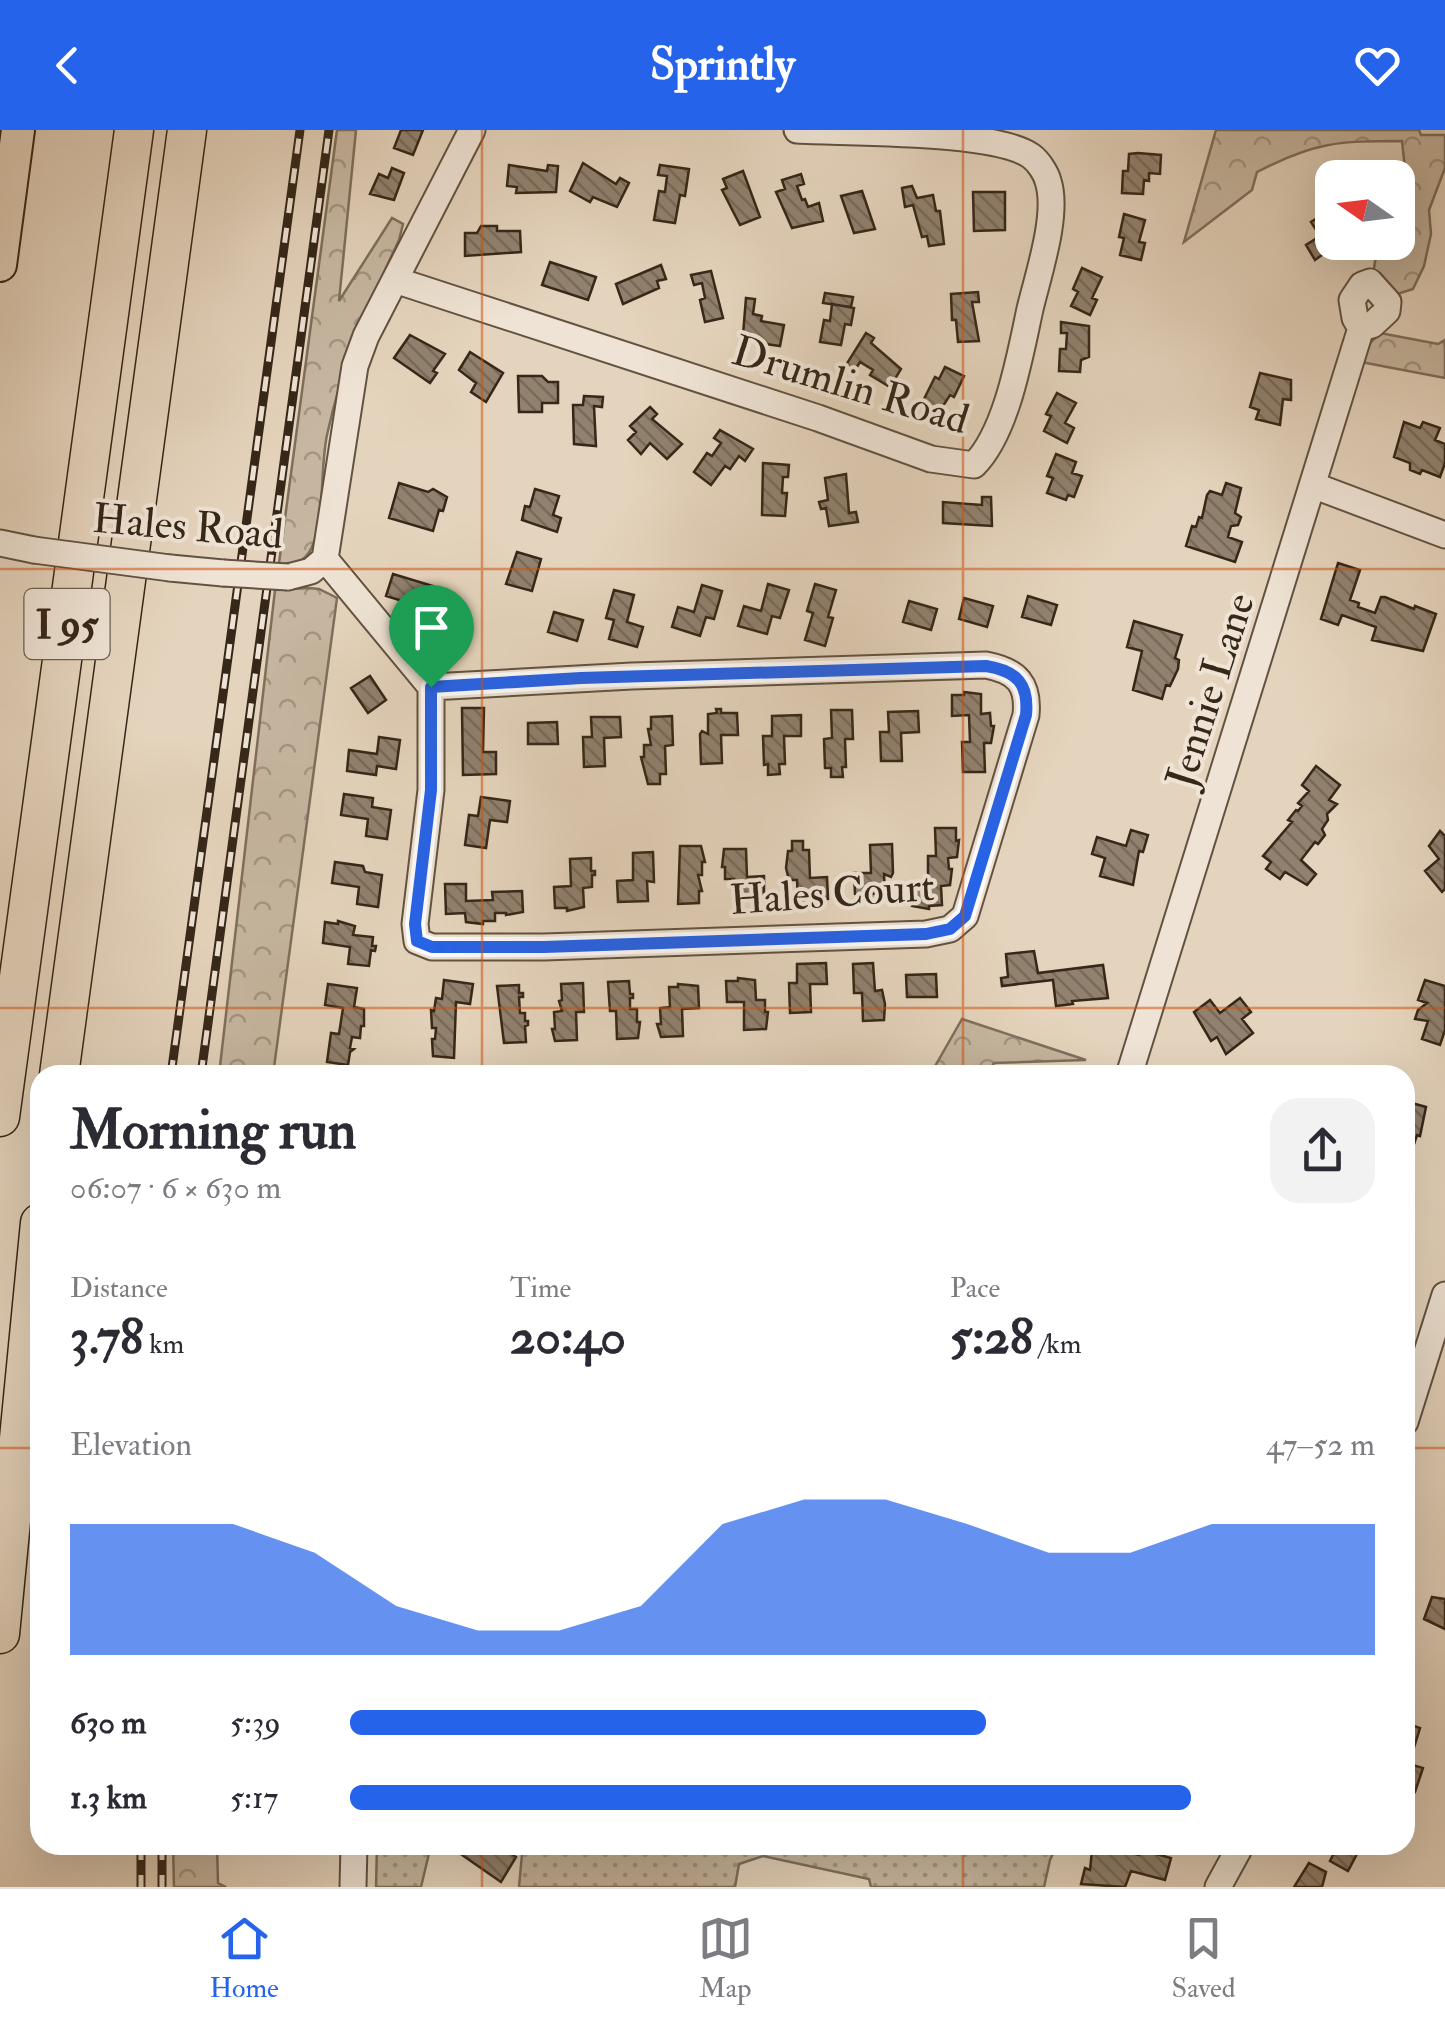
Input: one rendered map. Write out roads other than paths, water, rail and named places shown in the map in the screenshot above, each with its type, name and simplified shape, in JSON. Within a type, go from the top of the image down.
[{"type":"highway","name":"I 95","points":[[0,1117],[134,130]]},
{"type":"highway","name":"I 95","points":[[59,1065],[187,130]]},
{"type":"highway","points":[[0,1634],[30,1326]]},
{"type":"main road","points":[[0,266],[11,141]]},
{"type":"street","name":"Hales Road","points":[[0,543],[170,568],[288,577],[304,574],[325,559],[355,366],[472,130]]},
{"type":"street","name":"Drumlin Road","points":[[395,280],[818,418],[931,460],[974,465],[998,432],[1027,325],[1052,204],[1048,179],[1033,157],[984,140],[797,130]]},
{"type":"street","name":"Jennie Lane","points":[[1132,1065],[1362,328]]},
{"type":"street","points":[[1315,486],[1445,535]]},
{"type":"street","points":[[325,559],[431,687]]},
{"type":"street","name":"Hales Court","points":[[986,666],[1005,669],[1020,679],[1028,696],[1026,715],[965,916],[950,929],[926,934],[432,947],[417,941],[415,924],[431,790],[431,687],[581,678],[986,666]]},
{"type":"street","points":[[1415,1390],[1445,1295]]},
{"type":"street","points":[[353,1887],[354,1855]]},
{"type":"street","points":[[1218,1887],[1236,1855]]},
{"type":"railway","points":[[172,1065],[300,130]]},
{"type":"railway","points":[[202,1065],[329,130]]},
{"type":"railway","points":[[141,1855],[141,1887]]},
{"type":"railway","points":[[162,1855],[162,1887]]}]
